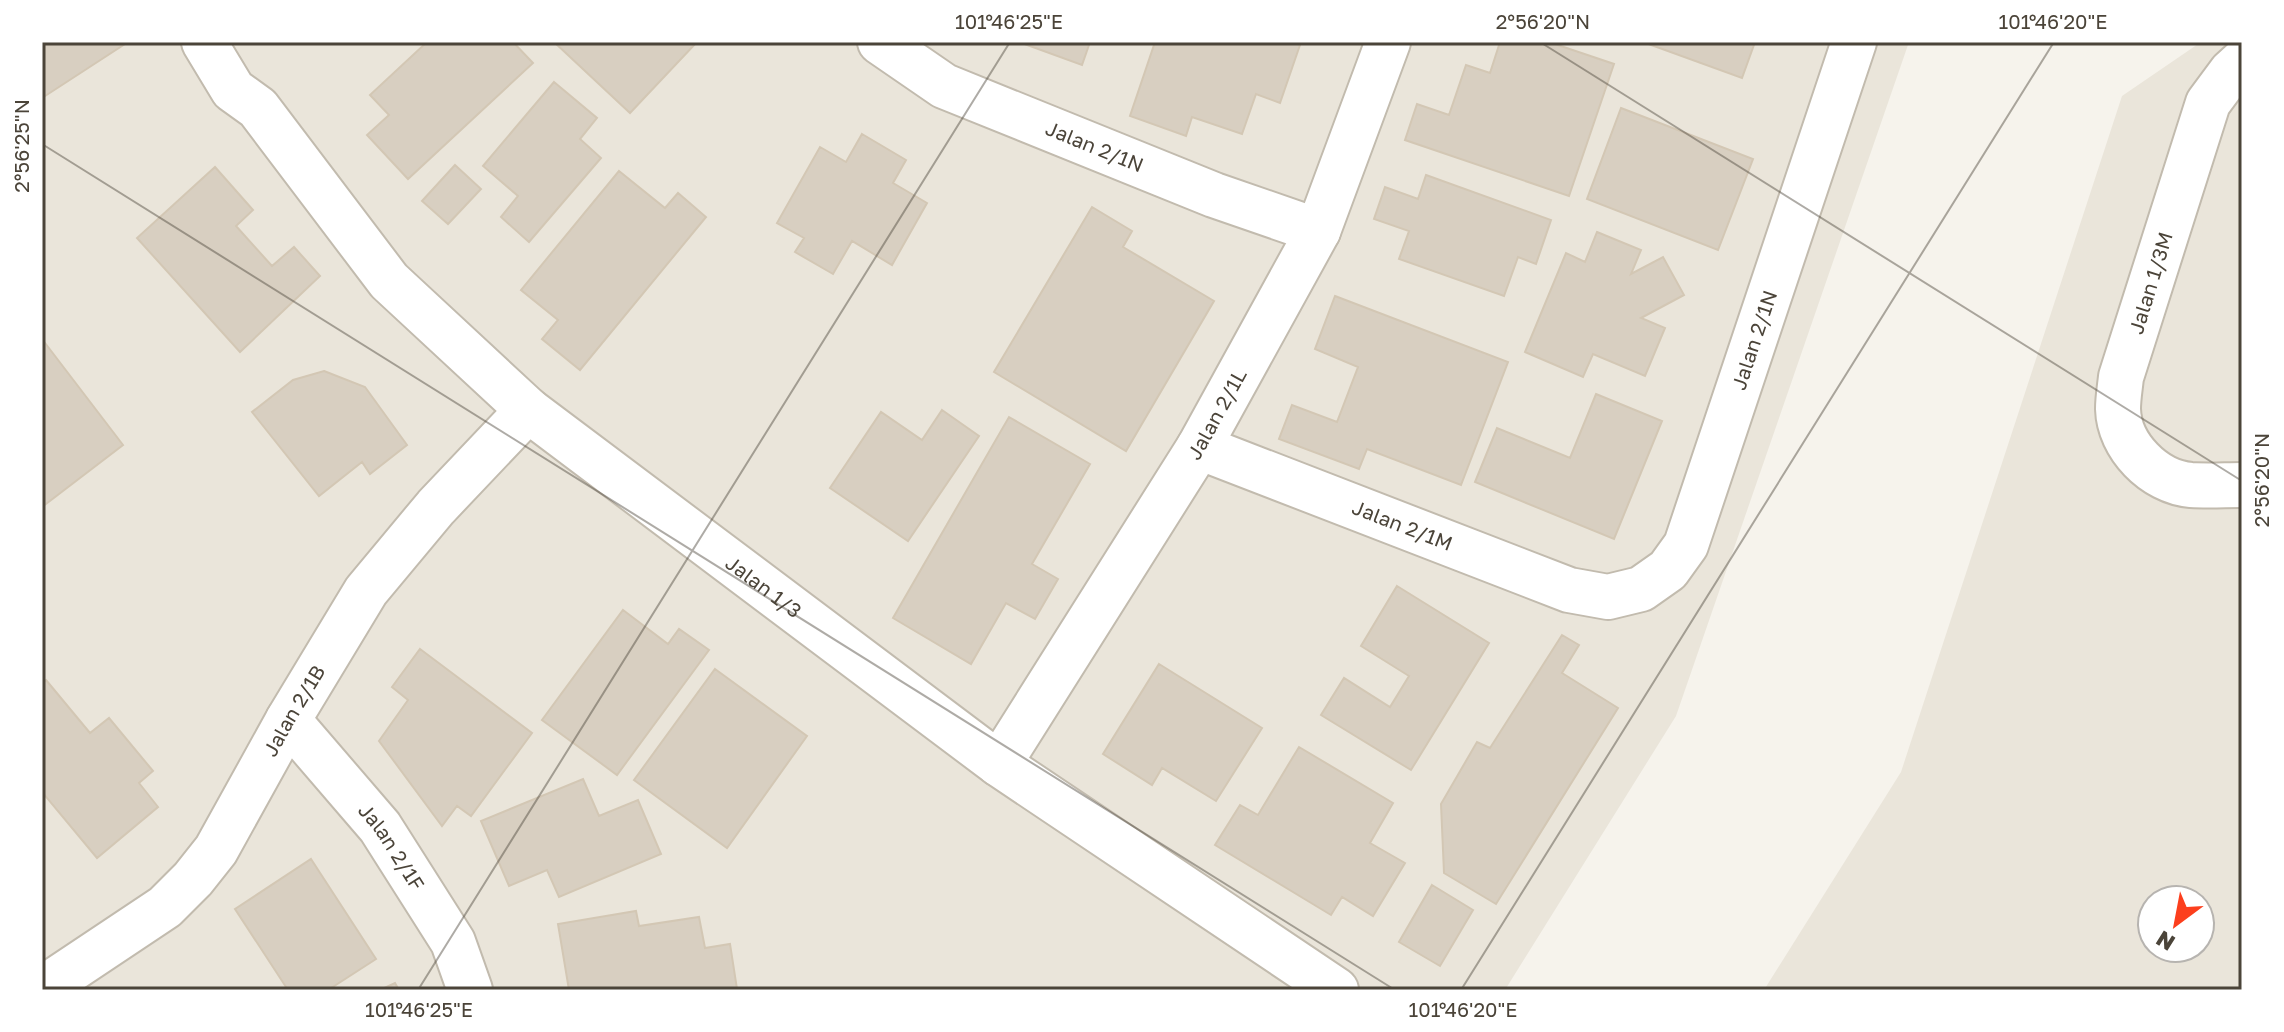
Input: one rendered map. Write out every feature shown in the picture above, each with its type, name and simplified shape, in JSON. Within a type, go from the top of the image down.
[{"type":"street","name":"Jalan 1/3","points":[[204,42],[233,90],[258,108],[389,281],[528,410],[999,764],[1336,990]]},
{"type":"street","name":"Jalan 1/3","points":[[236,42],[254,76],[258,108]]},
{"type":"street","name":"Jalan 2/1N","points":[[880,42],[944,86],[1214,195],[1318,231]]},
{"type":"street","name":"Jalan 2/1L","points":[[999,764],[1199,447],[1318,231],[1388,42]]},
{"type":"street","name":"Jalan 2/1N","points":[[1608,597],[1641,589],[1668,570],[1686,545],[1854,42]]},
{"type":"street","name":"Jalan 1/3M","points":[[2242,62],[2208,103],[2121,377],[2118,410],[2124,435],[2139,458],[2163,477],[2188,485],[2242,485]]},
{"type":"street","name":"Jalan 2/1B","points":[[42,989],[165,907],[193,879],[216,850],[288,720],[366,591],[436,507],[528,410]]},
{"type":"street","name":"Jalan 2/1M","points":[[1199,447],[1569,590],[1608,597]]},
{"type":"street","name":"Jalan 2/1F","points":[[288,720],[380,827],[453,942],[470,990]]},
{"type":"shaded area","points":[[42,42],[1909,42],[1676,716],[1505,990],[42,990]]},
{"type":"shaded area","points":[[2201,42],[2242,42],[2242,990],[1764,990],[1901,772],[2122,96]]},
{"type":"building","points":[[42,42],[128,42],[42,98]]},
{"type":"building","points":[[427,42],[513,42],[533,63],[408,179],[367,135],[389,115],[370,95]]},
{"type":"building","points":[[554,42],[697,42],[630,113]]},
{"type":"building","points":[[1019,42],[1090,42],[1082,65]]},
{"type":"building","points":[[1155,42],[1290,42],[1300,45],[1280,103],[1256,94],[1242,134],[1192,117],[1186,136],[1130,116]]},
{"type":"building","points":[[1500,42],[1549,42],[1614,64],[1569,196],[1405,140],[1417,104],[1449,115],[1466,65],[1490,73]]},
{"type":"building","points":[[1643,42],[1755,42],[1742,78]]},
{"type":"building","points":[[554,82],[597,118],[580,139],[601,158],[529,242],[501,217],[518,196],[483,166]]},
{"type":"building","points":[[1621,108],[1753,159],[1718,250],[1587,199]]},
{"type":"building","points":[[862,134],[906,160],[893,183],[927,203],[892,265],[852,241],[833,274],[795,252],[804,238],[777,223],[820,147],[846,162]]},
{"type":"building","points":[[455,165],[481,189],[448,224],[422,201]]},
{"type":"building","points":[[215,167],[253,210],[236,226],[272,266],[294,247],[320,276],[240,352],[137,238]]},
{"type":"building","points":[[619,171],[665,208],[678,193],[706,217],[580,370],[542,339],[558,320],[521,290]]},
{"type":"building","points":[[1426,175],[1551,220],[1536,264],[1518,257],[1504,296],[1399,259],[1409,231],[1374,219],[1385,187],[1418,199]]},
{"type":"building","points":[[1092,207],[1132,231],[1123,247],[1214,301],[1126,451],[994,372]]},
{"type":"building","points":[[1597,232],[1641,250],[1631,274],[1663,257],[1684,295],[1641,318],[1665,328],[1645,376],[1593,354],[1583,377],[1525,352],[1566,253],[1585,262]]},
{"type":"building","points":[[1335,296],[1508,362],[1461,485],[1367,449],[1359,469],[1279,439],[1292,405],[1337,422],[1358,367],[1315,349]]},
{"type":"building","points":[[42,339],[123,445],[42,507]]},
{"type":"building","points":[[324,371],[365,387],[407,445],[370,474],[362,462],[319,496],[252,412],[293,380]]},
{"type":"building","points":[[1596,394],[1662,421],[1614,539],[1475,482],[1497,428],[1570,458]]},
{"type":"building","points":[[942,410],[979,436],[908,541],[830,488],[881,412],[922,440]]},
{"type":"building","points":[[1009,417],[1090,464],[1032,564],[1058,579],[1035,619],[1006,603],[971,664],[893,618]]},
{"type":"building","points":[[1397,586],[1489,643],[1411,770],[1321,715],[1344,678],[1390,707],[1409,676],[1361,646]]},
{"type":"building","points":[[623,610],[668,644],[679,629],[709,650],[617,775],[542,720]]},
{"type":"building","points":[[1562,635],[1579,645],[1562,673],[1618,708],[1496,904],[1444,873],[1441,804],[1477,742],[1490,748]]},
{"type":"building","points":[[420,649],[532,733],[471,816],[457,806],[442,826],[379,741],[408,700],[392,687]]},
{"type":"building","points":[[1159,664],[1262,728],[1216,801],[1162,768],[1152,785],[1103,754]]},
{"type":"building","points":[[715,669],[807,736],[727,848],[634,780]]},
{"type":"building","points":[[46,680],[90,733],[109,718],[153,771],[139,783],[158,807],[97,858],[42,792],[42,683]]},
{"type":"building","points":[[1299,747],[1393,803],[1370,843],[1405,863],[1373,916],[1342,897],[1331,915],[1215,845],[1240,805],[1258,815]]},
{"type":"building","points":[[583,779],[599,816],[638,800],[661,854],[559,897],[547,870],[509,886],[481,821]]},
{"type":"building","points":[[311,859],[376,959],[328,990],[288,990],[235,909]]},
{"type":"building","points":[[1432,885],[1473,910],[1440,966],[1399,942]]},
{"type":"building","points":[[636,911],[639,926],[699,917],[705,948],[730,944],[737,989],[569,990],[558,924]]},
{"type":"building","points":[[395,983],[399,990],[380,990]]}]
